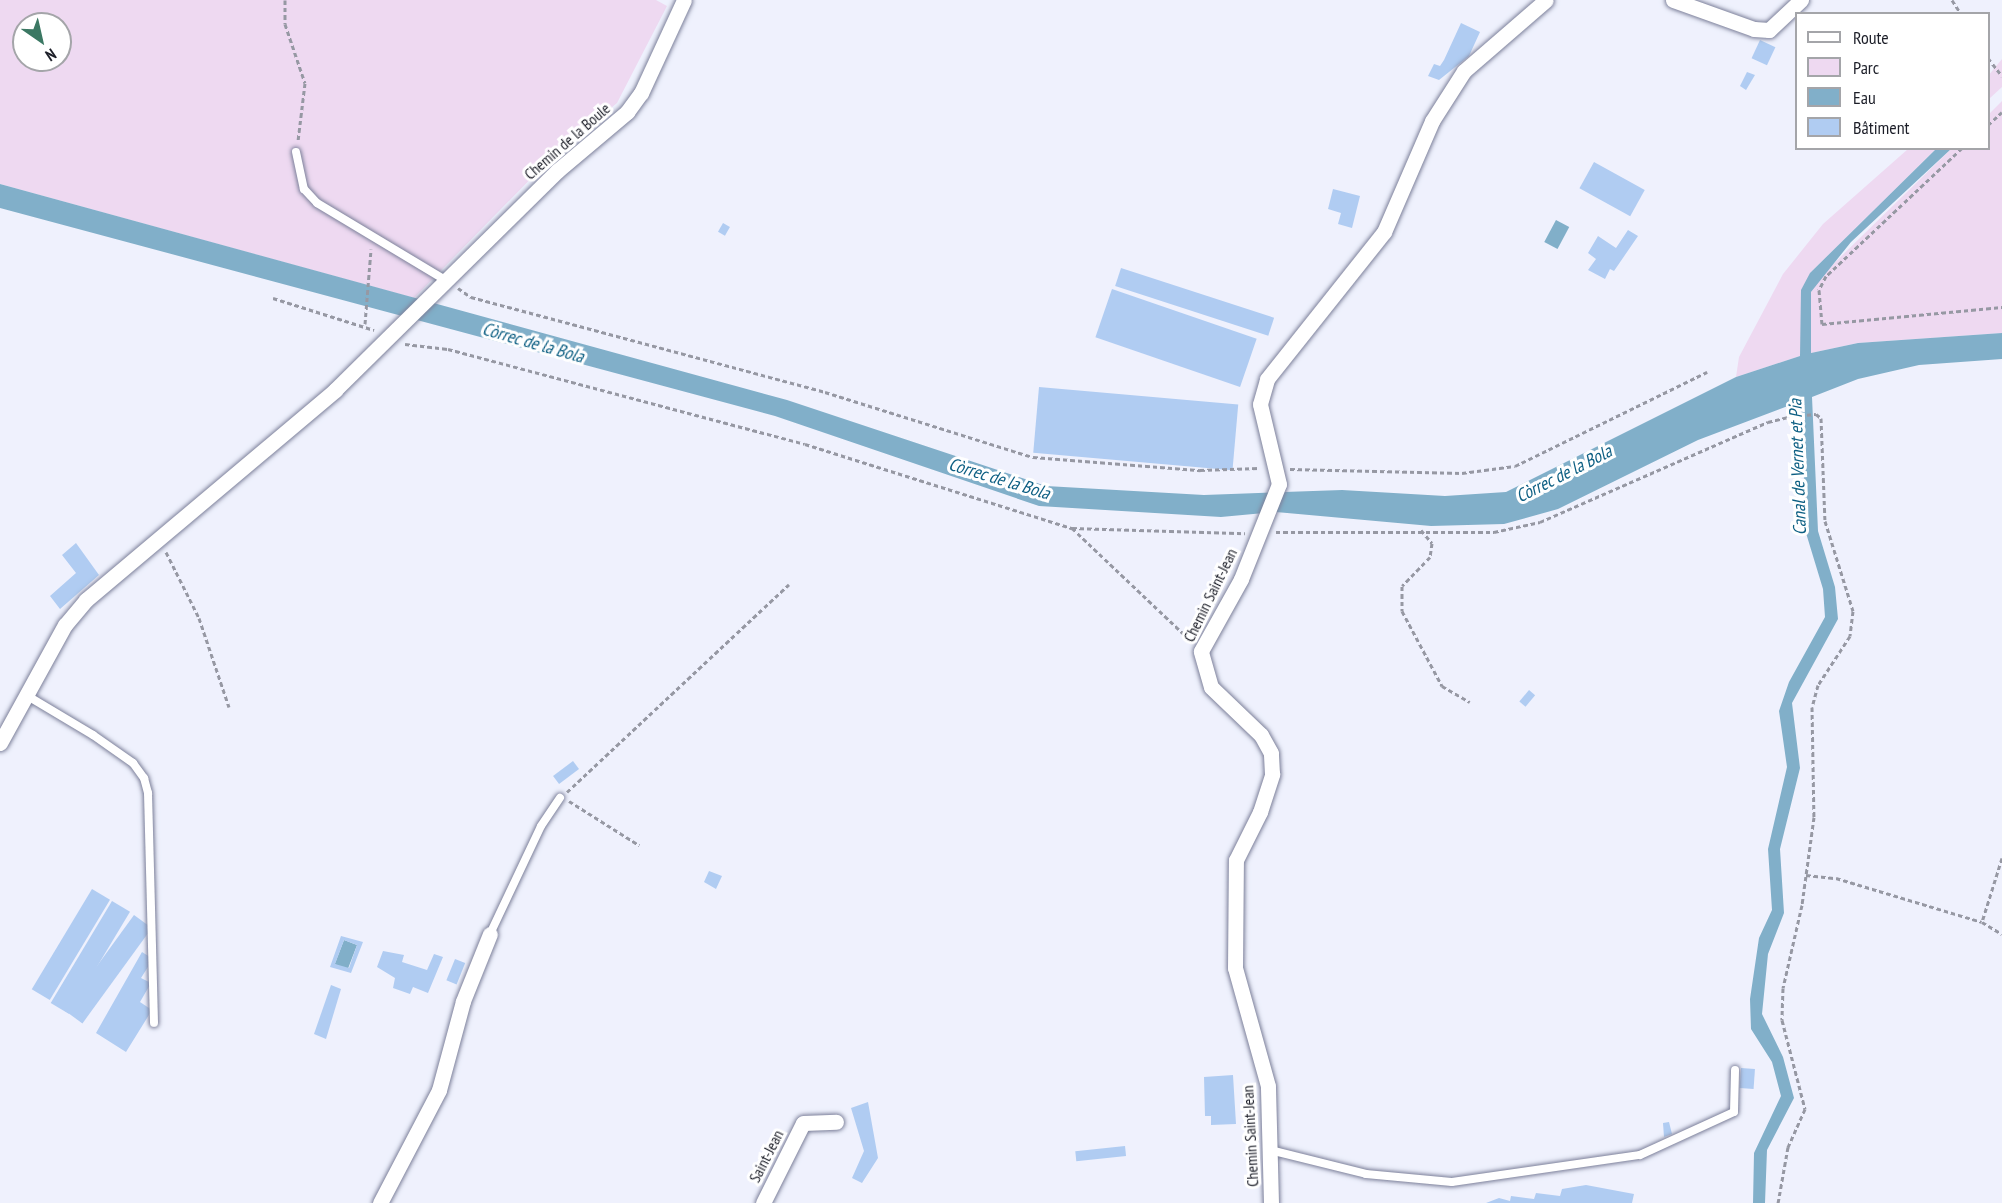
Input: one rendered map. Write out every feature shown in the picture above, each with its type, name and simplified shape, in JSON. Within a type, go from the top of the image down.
[{"type":"street","name":"Chemin de la Boule","points":[[0,743],[65,625],[86,600],[159,536],[266,451],[394,336],[557,171],[627,112],[641,93],[684,0]]},
{"type":"street","points":[[1278,476],[1260,404],[1267,379],[1384,232],[1432,121],[1464,71],[1546,0]]},
{"type":"street","points":[[1673,0],[1754,29],[1769,30],[1801,0]]},
{"type":"street","name":"Chemin Saint-Jean","points":[[1271,1203],[1268,1086],[1235,968],[1236,860],[1260,812],[1272,774],[1271,753],[1261,735],[1211,687],[1201,651],[1241,579],[1278,476]]},
{"type":"street","points":[[380,1203],[439,1090],[464,1001],[490,934]]},
{"type":"street","name":"Saint-Jean","points":[[763,1203],[803,1123],[836,1122]]},
{"type":"lane","points":[[296,152],[304,189],[316,203],[446,284]]},
{"type":"lane","points":[[26,695],[93,735],[133,763],[144,778],[154,1023]]},
{"type":"lane","points":[[490,934],[541,826],[560,798]]},
{"type":"lane","points":[[1270,1150],[1366,1174],[1452,1182],[1640,1155],[1734,1112],[1735,1070]]},
{"type":"path","points":[[285,0],[285,24],[305,83],[296,152]]},
{"type":"path","points":[[1990,60],[2002,76]]},
{"type":"path","points":[[1990,123],[2002,112]]},
{"type":"path","points":[[1960,150],[1826,276],[1819,290],[1822,324],[2002,307]]},
{"type":"path","points":[[364,324],[372,239]]},
{"type":"path","points":[[446,284],[471,297],[825,392],[1034,457],[1278,476],[1346,473],[1462,473],[1515,466],[1707,372]]},
{"type":"path","points":[[273,298],[364,324],[394,336],[805,444],[1072,528],[1258,533],[1421,530],[1494,532],[1540,522],[1768,422],[1792,416],[1816,414],[1821,418],[1825,521],[1853,611],[1850,636],[1818,685],[1812,706],[1816,769],[1806,875],[1783,988],[1782,1020],[1805,1109],[1788,1147],[1778,1203]]},
{"type":"path","points":[[1072,528],[1201,651]]},
{"type":"path","points":[[1421,530],[1432,543],[1430,556],[1402,586],[1402,611],[1442,686],[1470,702]]},
{"type":"path","points":[[159,536],[199,618],[229,707]]},
{"type":"path","points":[[639,845],[580,806],[560,798],[789,584]]},
{"type":"path","points":[[1982,922],[2002,858]]},
{"type":"path","points":[[1806,875],[1836,878],[1982,922],[2002,934]]},
{"type":"green space","points":[[0,0],[656,0],[667,6],[617,103],[548,161],[414,298],[0,184]]},
{"type":"green space","points":[[2002,59],[2002,87],[1990,98],[1990,74]]},
{"type":"green space","points":[[2002,101],[2002,333],[1858,343],[1811,353],[1811,292],[1818,279],[1950,150],[1990,150],[1990,113]]},
{"type":"green space","points":[[1907,150],[1935,150],[1810,273],[1800,356],[1736,377],[1739,357],[1783,274],[1823,224]]},
{"type":"water","name":"Còrrec de la Bola","points":[[1935,150],[1950,150],[1851,242],[1811,292],[1811,353],[1858,343],[2002,333],[2002,359],[1919,365],[1858,379],[1812,397],[1818,531],[1835,587],[1838,619],[1792,703],[1800,768],[1780,849],[1784,913],[1768,954],[1762,1014],[1783,1057],[1794,1098],[1767,1150],[1765,1203],[1753,1203],[1754,1153],[1781,1096],[1772,1062],[1751,1029],[1750,999],[1759,938],[1772,910],[1768,849],[1787,767],[1779,711],[1789,682],[1825,617],[1823,589],[1806,533],[1801,401],[1698,440],[1558,509],[1504,524],[1431,526],[1276,512],[1221,517],[1039,506],[775,416],[0,208],[0,184],[787,400],[1046,486],[1204,495],[1342,490],[1445,496],[1506,492],[1736,377],[1800,356],[1801,290],[1810,273]]},
{"type":"water","points":[[1556,220],[1569,227],[1558,249],[1544,242]]},
{"type":"water","points":[[344,940],[357,945],[348,969],[335,964]]},
{"type":"building","points":[[1461,23],[1480,32],[1469,56],[1439,80],[1428,76],[1434,64],[1440,66],[1444,60]]},
{"type":"building","points":[[1760,40],[1775,47],[1767,65],[1752,58]]},
{"type":"building","points":[[1747,72],[1755,75],[1746,90],[1740,86]]},
{"type":"building","points":[[1594,162],[1645,190],[1630,216],[1579,188]]},
{"type":"building","points":[[1333,189],[1360,196],[1352,228],[1338,224],[1341,213],[1328,209]]},
{"type":"building","points":[[723,223],[730,227],[725,236],[718,232]]},
{"type":"building","points":[[1628,230],[1638,236],[1614,271],[1610,269],[1605,279],[1588,270],[1596,259],[1588,253],[1598,236],[1616,248]]},
{"type":"building","points":[[1121,268],[1274,318],[1268,336],[1115,286]]},
{"type":"building","points":[[1112,289],[1257,339],[1240,387],[1095,337]]},
{"type":"building","points":[[1039,387],[1238,404],[1232,470],[1033,453]]},
{"type":"building","points":[[76,543],[99,575],[60,609],[50,596],[76,573],[62,555]]},
{"type":"building","points":[[1529,690],[1535,695],[1525,707],[1519,701]]},
{"type":"building","points":[[573,761],[579,769],[559,784],[553,776]]},
{"type":"building","points":[[709,871],[722,876],[716,889],[704,882]]},
{"type":"building","points":[[92,889],[110,900],[50,1000],[32,989]]},
{"type":"building","points":[[112,901],[130,912],[69,1014],[51,1003]]},
{"type":"building","points":[[134,915],[152,928],[82,1023],[65,1010]]},
{"type":"building","points":[[341,936],[363,942],[351,973],[330,967]],"holes":[[[344,940],[357,945],[349,968],[335,964]]]},
{"type":"building","points":[[383,951],[404,955],[402,962],[427,970],[434,954],[443,957],[428,993],[413,987],[410,994],[393,988],[395,978],[377,967]]},
{"type":"building","points":[[142,952],[153,959],[141,978],[151,983],[140,1002],[152,1010],[126,1052],[96,1033]]},
{"type":"building","points":[[455,959],[465,963],[457,984],[446,980]]},
{"type":"building","points":[[331,985],[341,989],[326,1039],[314,1034]]},
{"type":"building","points":[[1741,1068],[1755,1069],[1754,1089],[1740,1088]]},
{"type":"building","points":[[1233,1075],[1236,1124],[1211,1125],[1211,1116],[1205,1116],[1204,1077]]},
{"type":"building","points":[[868,1102],[878,1158],[862,1183],[852,1178],[864,1151],[851,1108]]},
{"type":"building","points":[[1669,1122],[1672,1134],[1664,1137],[1663,1123]]},
{"type":"building","points":[[1125,1146],[1126,1156],[1076,1161],[1075,1151]]},
{"type":"building","points":[[1586,1185],[1634,1194],[1632,1203],[1486,1203],[1499,1198],[1510,1201],[1511,1196],[1534,1199],[1536,1193],[1560,1196],[1562,1189]]},
{"type":"water label","name":"Canal de Vernet et Pia","points":[[1798,467]]}]
